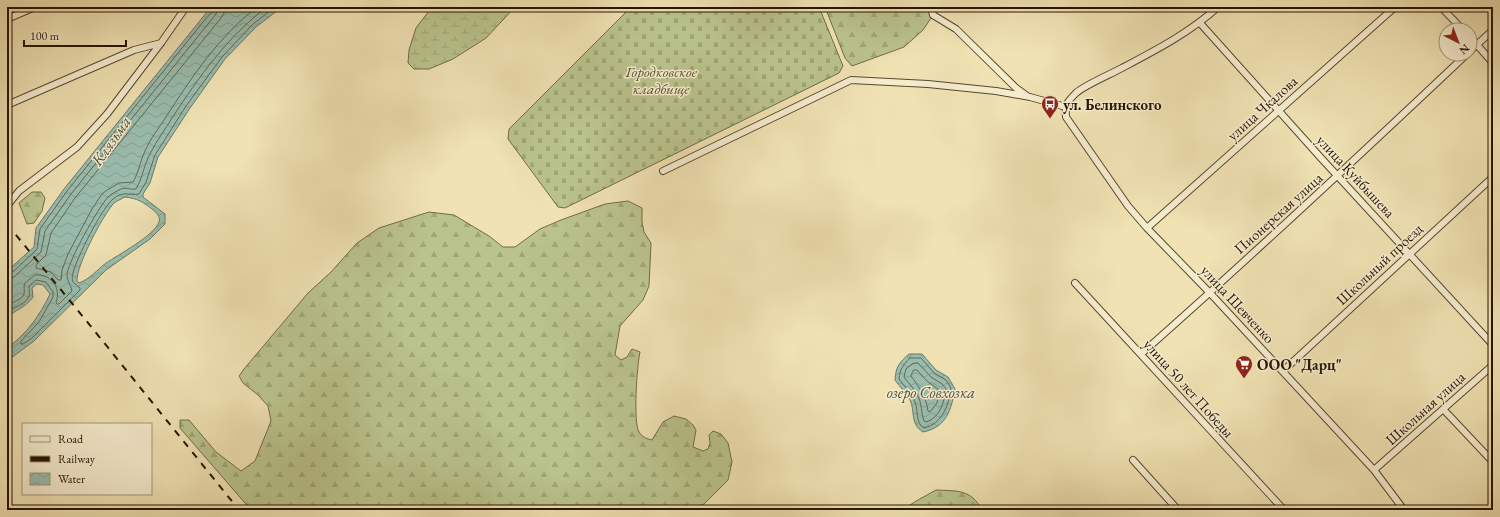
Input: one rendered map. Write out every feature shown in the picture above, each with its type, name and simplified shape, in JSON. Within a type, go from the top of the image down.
[{"type":"street","points":[[7,19],[35,7]]},
{"type":"street","points":[[7,206],[19,191],[78,147],[107,114],[161,43],[186,7]]},
{"type":"street","points":[[931,7],[933,15],[956,29],[1016,88],[1030,98]]},
{"type":"street","points":[[663,171],[850,80],[928,84],[996,91],[1066,107],[1067,103],[1078,92],[1159,49],[1200,23],[1218,7]]},
{"type":"street","name":"улица Чкалова","points":[[1147,228],[1395,7]]},
{"type":"street","points":[[1441,7],[1455,22]]},
{"type":"street","name":"улица Куйбышева","points":[[1200,23],[1493,345]]},
{"type":"street","points":[[1478,44],[1493,30]]},
{"type":"street","points":[[7,105],[134,50],[161,43]]},
{"type":"street","points":[[1478,46],[1493,63]]},
{"type":"street","name":"Пионерская улица","points":[[1141,354],[1338,176],[1459,62]]},
{"type":"street","name":"улица Шевченко","points":[[1066,107],[1066,117],[1128,206],[1374,470],[1404,510]]},
{"type":"street","name":"Школьный проезд","points":[[1282,371],[1493,177]]},
{"type":"street","name":"улица 50 лет Победы","points":[[1075,283],[1284,510]]},
{"type":"street","name":"Школьная улица","points":[[1374,470],[1493,365]]},
{"type":"street","points":[[1443,409],[1493,462]]},
{"type":"street","points":[[1133,460],[1178,510]]},
{"type":"green space","points":[[432,7],[480,7],[483,9],[485,7],[515,7],[486,38],[453,59],[429,69],[414,69],[408,63],[409,50],[416,28]]},
{"type":"green space","name":"Городковское кладбище","points":[[631,7],[819,7],[843,66],[839,73],[565,208],[558,207],[508,139],[509,129]]},
{"type":"green space","points":[[825,7],[931,7],[933,15],[923,30],[904,47],[852,66],[845,58]]},
{"type":"green space","points":[[32,192],[41,192],[45,198],[42,211],[34,223],[27,224],[19,203]]},
{"type":"green space","points":[[628,201],[642,208],[644,232],[651,243],[649,286],[643,300],[620,326],[615,355],[621,360],[627,357],[632,349],[640,352],[637,380],[636,417],[639,432],[643,436],[652,440],[663,422],[674,416],[686,419],[693,425],[696,430],[693,447],[703,451],[708,449],[710,443],[709,435],[713,431],[721,434],[728,443],[732,462],[728,480],[704,504],[688,510],[251,510],[180,428],[180,420],[189,420],[216,452],[241,471],[255,461],[271,421],[268,406],[258,395],[243,383],[239,376],[308,293],[331,272],[357,243],[379,228],[429,212],[454,215],[489,236],[503,247],[515,247],[540,229],[561,220],[605,204]]},
{"type":"green space","points":[[936,490],[963,492],[973,498],[982,510],[902,510]]},
{"type":"water","name":"Клязьма","points":[[211,7],[282,7],[256,27],[225,59],[190,108],[158,157],[150,183],[143,194],[143,197],[165,214],[165,224],[150,239],[106,270],[34,341],[7,361],[7,348],[14,343],[32,324],[50,294],[43,285],[37,284],[32,288],[33,297],[24,306],[7,317],[7,271],[34,247],[36,228],[64,189]],"holes":[[[125,197],[142,202],[152,209],[159,216],[159,222],[151,233],[144,239],[106,263],[90,277],[79,283],[77,281],[78,274],[85,253],[103,218],[114,203]]]},
{"type":"water","name":"озеро Совхозка","points":[[909,354],[922,354],[936,370],[948,377],[955,389],[952,404],[943,422],[931,430],[923,432],[916,425],[909,398],[895,380],[896,371],[899,365]]},
{"type":"railway","points":[[7,224],[239,510]]},
{"type":"place","name":"ул. Белинского","points":[[1050,119]]},
{"type":"place","name":"ООО \"Дарц\"","points":[[1244,379]]}]
